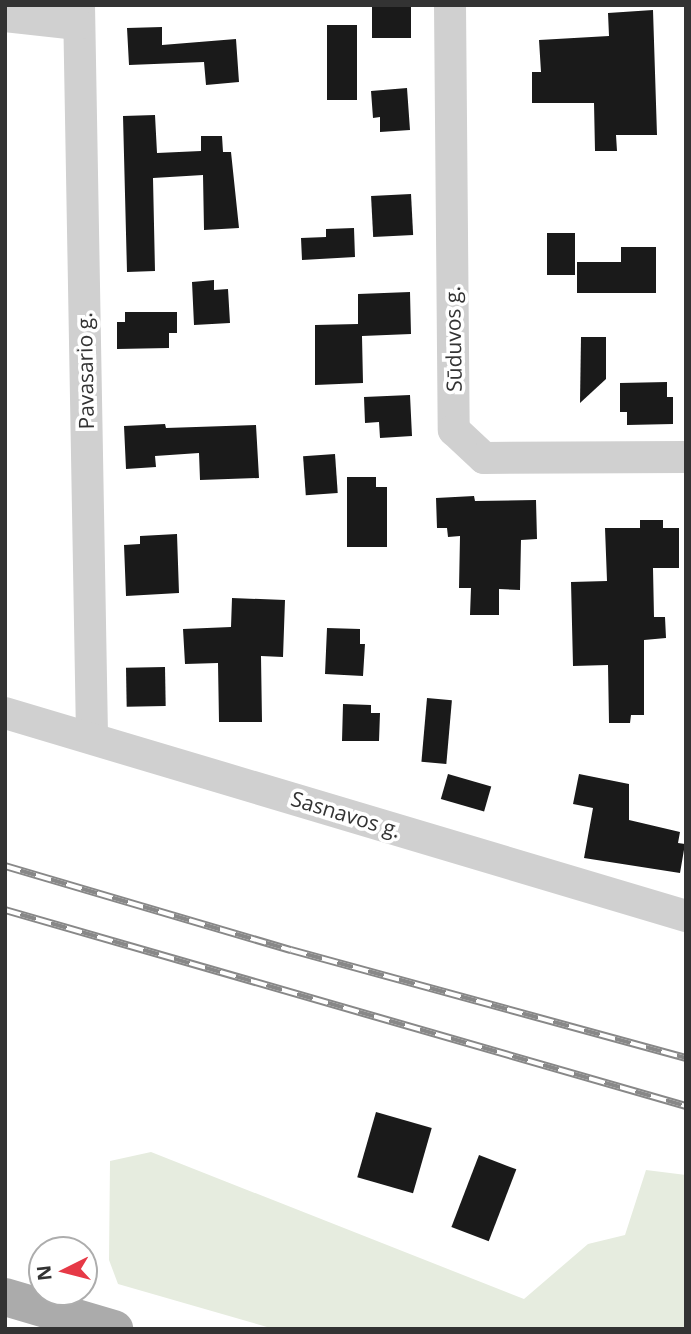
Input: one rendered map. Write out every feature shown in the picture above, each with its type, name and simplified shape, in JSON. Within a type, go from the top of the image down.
[{"type":"main road","points":[[5,1297],[114,1329]]},
{"type":"street","name":"Sūduvos g.","points":[[450,5],[454,430],[484,458],[686,457]]},
{"type":"street","points":[[5,16],[79,15]]},
{"type":"street","name":"Pavasario g.","points":[[79,15],[92,737]]},
{"type":"street","name":"Sasnavos g.","points":[[5,713],[686,916]]},
{"type":"shaded area","points":[[151,1152],[524,1299],[588,1244],[625,1235],[646,1170],[686,1175],[686,1329],[274,1329],[118,1284],[109,1260],[110,1161]]},
{"type":"building","points":[[372,5],[411,5],[411,38],[372,38]]},
{"type":"building","points":[[653,10],[657,135],[616,135],[617,151],[595,151],[594,103],[532,103],[532,72],[541,72],[539,40],[609,36],[608,13]]},
{"type":"building","points":[[327,25],[357,25],[357,100],[327,100]]},
{"type":"building","points":[[162,27],[162,45],[236,39],[239,82],[206,85],[204,62],[129,65],[127,28]]},
{"type":"building","points":[[407,88],[410,130],[380,132],[380,117],[373,118],[371,91]]},
{"type":"building","points":[[155,115],[157,153],[201,151],[201,136],[222,136],[223,152],[231,152],[239,228],[204,230],[203,175],[153,178],[155,271],[127,272],[123,116]]},
{"type":"building","points":[[411,194],[413,235],[373,237],[371,196]]},
{"type":"building","points":[[354,228],[355,257],[302,260],[301,238],[326,237],[326,229]]},
{"type":"building","points":[[547,233],[575,233],[575,275],[547,275]]},
{"type":"building","points":[[621,247],[656,247],[656,293],[577,293],[577,262],[621,262]]},
{"type":"building","points":[[214,280],[214,290],[228,289],[230,323],[194,325],[192,282]]},
{"type":"building","points":[[410,292],[411,334],[362,336],[363,383],[315,385],[315,325],[358,324],[358,294]]},
{"type":"building","points":[[125,312],[177,312],[177,333],[169,333],[169,348],[117,349],[117,322],[125,322]]},
{"type":"building","points":[[581,337],[606,337],[606,379],[580,403]]},
{"type":"building","points":[[667,382],[667,397],[673,397],[673,424],[627,425],[627,412],[620,412],[620,383]]},
{"type":"building","points":[[410,395],[412,436],[380,438],[379,422],[365,423],[364,397]]},
{"type":"building","points":[[165,424],[166,428],[256,425],[259,478],[200,480],[199,453],[155,456],[156,467],[126,469],[124,426]]},
{"type":"building","points":[[335,454],[338,493],[306,495],[303,456]]},
{"type":"building","points":[[347,477],[376,477],[376,487],[387,487],[387,547],[347,547]]},
{"type":"building","points":[[474,496],[475,501],[536,500],[537,539],[521,540],[520,590],[499,589],[499,615],[470,615],[471,588],[459,588],[460,536],[448,537],[447,528],[437,528],[436,498]]},
{"type":"building","points":[[640,520],[663,520],[663,528],[679,528],[679,568],[653,568],[654,617],[665,617],[666,638],[644,640],[644,715],[631,715],[630,723],[609,723],[608,665],[573,666],[571,582],[607,581],[605,528],[640,528]]},
{"type":"building","points":[[177,534],[179,593],[126,596],[124,545],[140,544],[140,536]]},
{"type":"building","points":[[232,598],[285,600],[283,657],[261,656],[262,722],[219,722],[218,663],[185,664],[183,629],[231,627]]},
{"type":"building","points":[[327,628],[360,629],[360,644],[365,644],[363,676],[325,674]]},
{"type":"building","points":[[165,667],[166,706],[127,707],[126,668]]},
{"type":"building","points":[[427,698],[452,700],[446,764],[421,762]]},
{"type":"building","points":[[343,704],[371,705],[371,713],[380,713],[379,741],[342,741]]},
{"type":"building","points":[[448,774],[491,786],[484,811],[441,799]]},
{"type":"building","points":[[579,774],[629,784],[629,820],[680,832],[678,843],[685,844],[680,873],[584,858],[593,808],[573,804]]},
{"type":"building","points":[[376,1112],[432,1128],[413,1193],[357,1177]]},
{"type":"building","points":[[479,1155],[516,1169],[489,1241],[451,1227]]},
{"type":"railway","points":[[5,866],[291,950],[686,1058]]},
{"type":"railway","points":[[5,910],[686,1106]]}]
